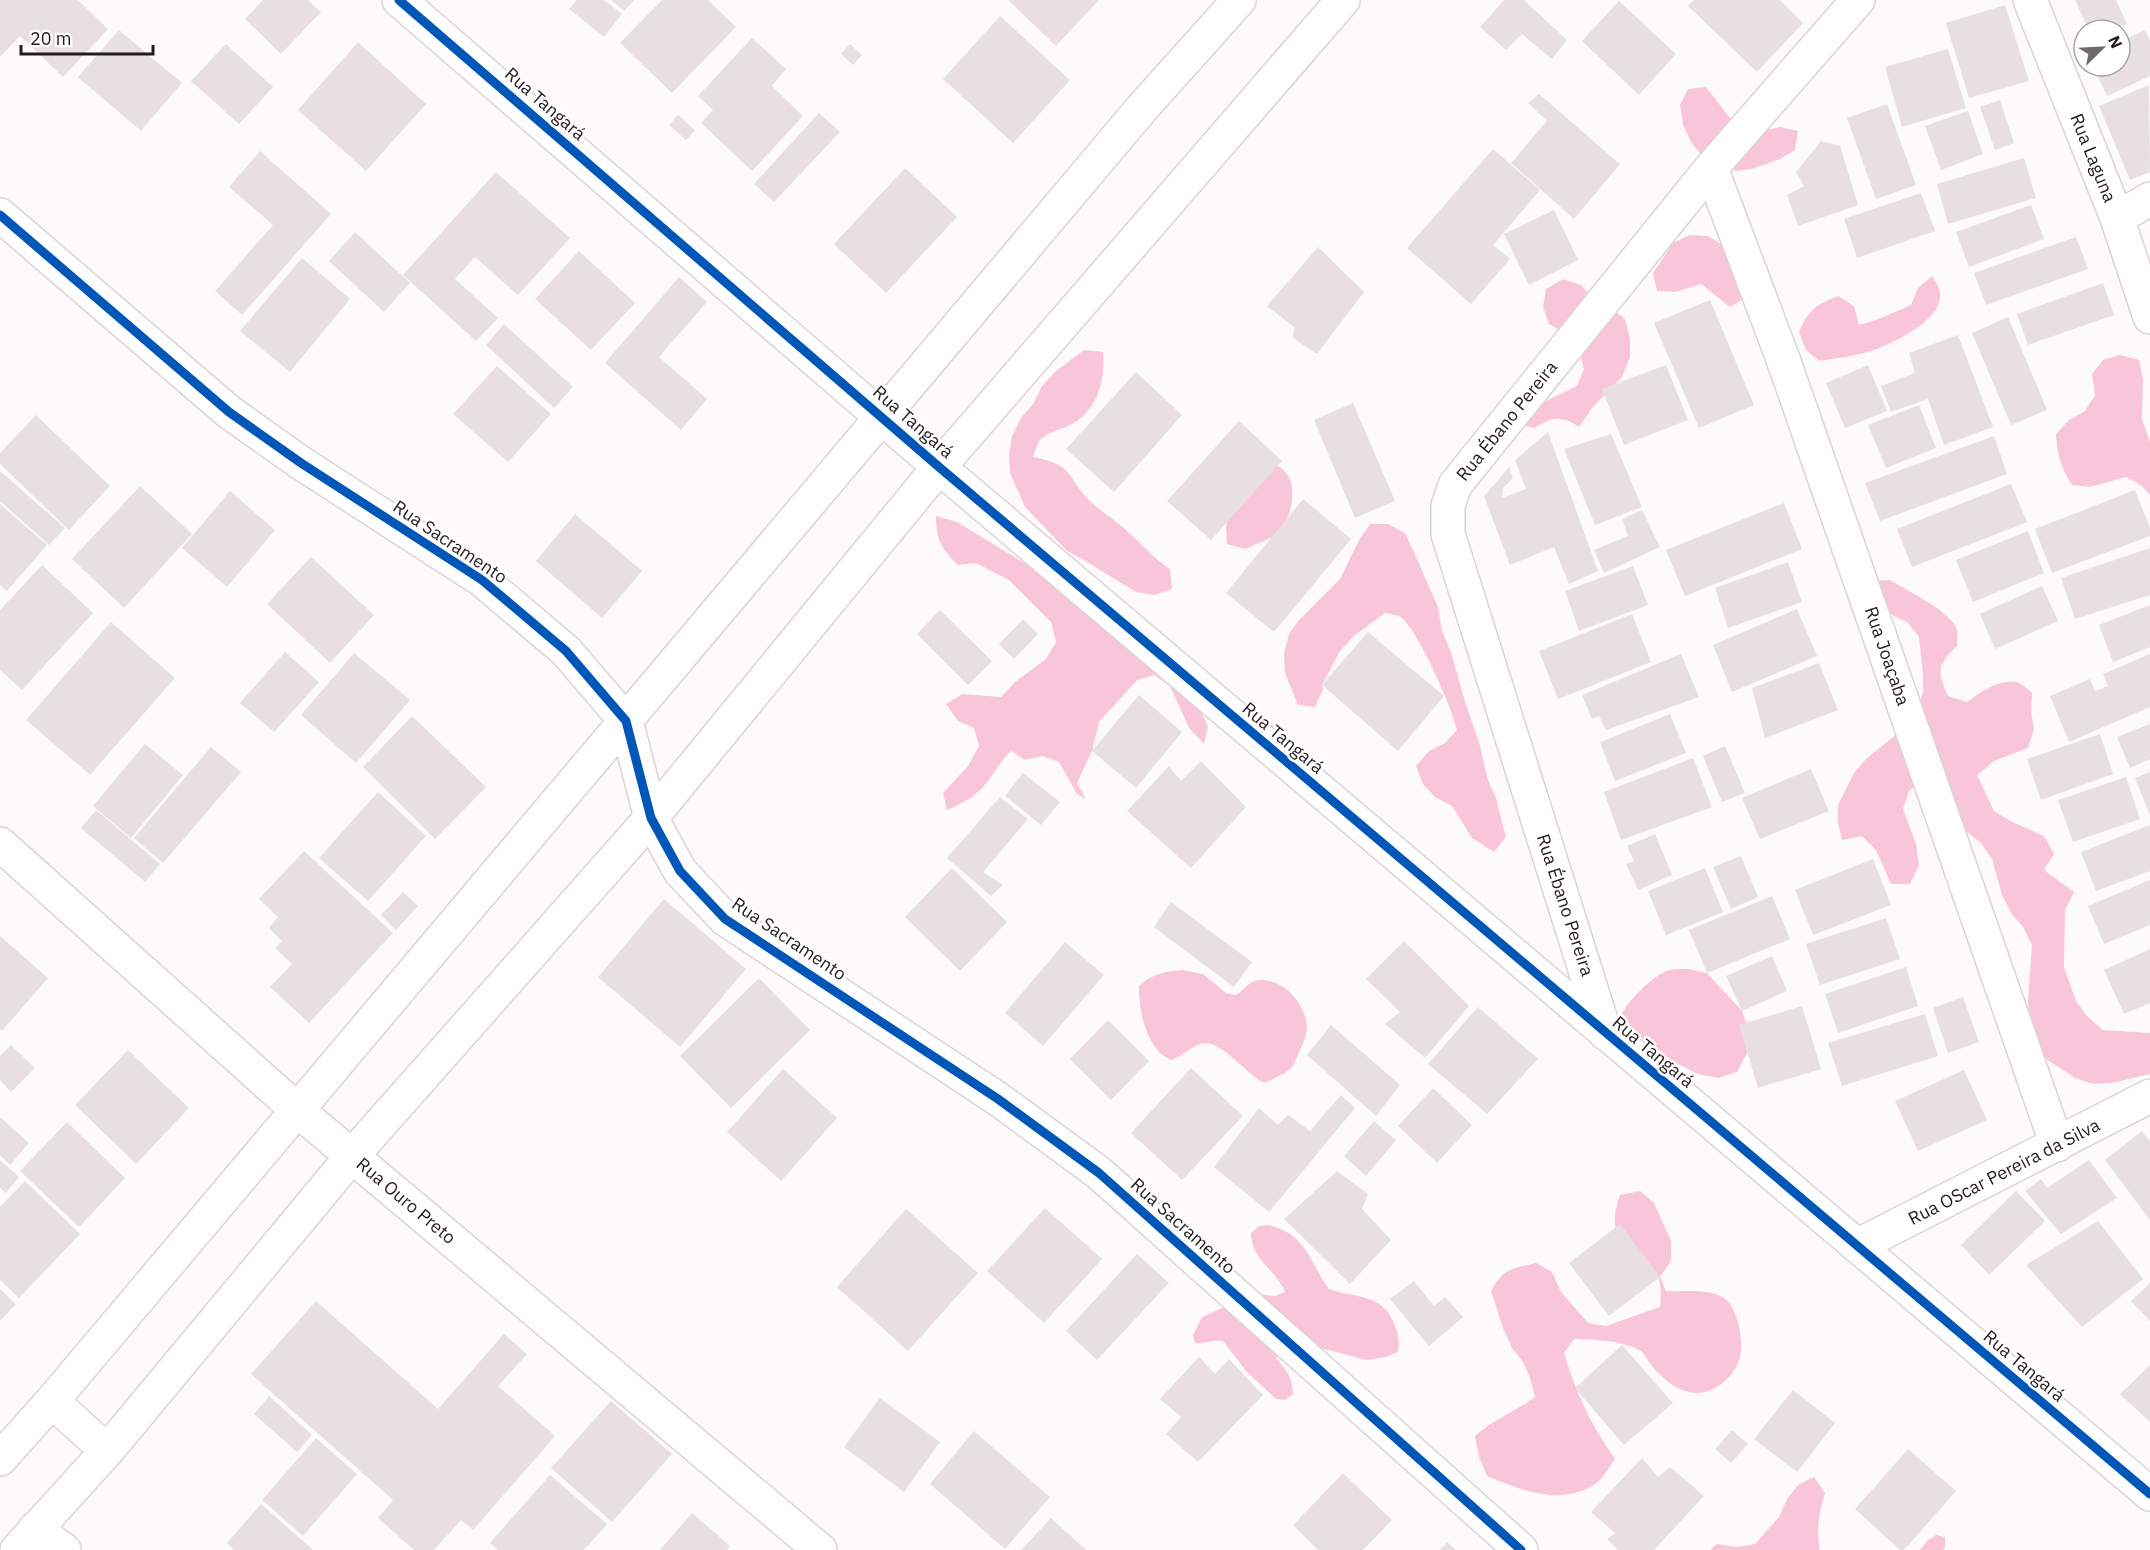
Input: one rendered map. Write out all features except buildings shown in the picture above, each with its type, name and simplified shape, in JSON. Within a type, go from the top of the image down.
[{"type":"street","name":"Rua Tangará","points":[[399,0],[939,467],[2150,1494]]},
{"type":"street","points":[[0,1459],[52,1401],[1143,107],[1239,0]]},
{"type":"street","points":[[64,1550],[26,1540],[107,1450],[352,1155],[651,819],[939,467],[1343,0]]},
{"type":"street","name":"Rua Ébano Pereira","points":[[1605,1033],[1448,534],[1448,506],[1455,485],[1711,168],[1858,0]]},
{"type":"street","name":"Rua Laguna","points":[[2030,0],[2117,218],[2150,317]]},
{"type":"street","name":"Rua Joaçaba","points":[[1711,168],[1784,359],[2057,1145]]},
{"type":"street","points":[[2117,218],[2150,199]]},
{"type":"street","name":"Rua Sacramento","points":[[0,215],[229,412],[301,463],[482,580],[566,651],[626,721],[651,819],[680,871],[725,919],[998,1099],[1099,1173],[1521,1550]]},
{"type":"street","name":"Rua Ouro Preto","points":[[0,844],[296,1109],[820,1550]]},
{"type":"street","name":"Rua OScar Pereira da Silva","points":[[1857,1246],[2150,1096]]},
{"type":"street","points":[[52,1401],[107,1450]]},
{"type":"shaded area","points":[[1706,87],[1729,117],[1744,128],[1762,131],[1780,127],[1798,131],[1795,150],[1780,159],[1752,169],[1735,171],[1701,155],[1691,142],[1683,125],[1680,105],[1688,89]]},
{"type":"shaded area","points":[[1689,235],[1708,236],[1724,246],[1747,297],[1730,307],[1701,284],[1675,292],[1657,291],[1653,273],[1673,243]]},
{"type":"shaded area","points":[[1932,276],[1940,291],[1939,303],[1926,321],[1905,336],[1868,352],[1819,361],[1806,350],[1799,332],[1810,313],[1824,302],[1838,296],[1854,306],[1859,325],[1911,305],[1918,288]]},
{"type":"shaded area","points":[[1563,279],[1581,285],[1593,299],[1610,307],[1625,319],[1630,339],[1630,357],[1622,377],[1592,408],[1579,427],[1556,419],[1534,428],[1516,423],[1527,410],[1577,386],[1584,369],[1578,348],[1565,333],[1549,324],[1543,307],[1546,289]]},
{"type":"shaded area","points":[[1084,350],[1103,352],[1103,372],[1095,401],[1074,423],[1043,437],[1033,457],[1047,460],[1064,468],[1092,503],[1170,569],[1172,589],[1155,595],[1136,592],[1067,551],[1025,507],[1010,473],[1009,454],[1012,436],[1021,418],[1033,404],[1042,386],[1056,371]]},
{"type":"shaded area","points":[[2120,355],[2139,360],[2143,379],[2142,419],[2150,442],[2150,495],[2141,485],[2126,477],[2090,487],[2072,485],[2062,467],[2059,454],[2056,434],[2069,420],[2085,411],[2095,395],[2092,374],[2103,360]]},
{"type":"shaded area","points":[[1259,462],[1278,466],[1290,479],[1291,508],[1283,526],[1275,535],[1245,549],[1227,544],[1226,527],[1229,509]]},
{"type":"shaded area","points":[[936,516],[957,522],[1044,575],[1200,709],[1208,727],[1204,744],[1189,728],[1170,686],[1154,675],[1137,680],[1099,722],[1092,751],[1077,783],[1086,799],[1102,808],[1077,794],[1059,762],[1042,756],[1025,760],[1011,751],[981,789],[965,801],[947,810],[943,793],[968,766],[979,746],[974,728],[958,721],[946,704],[962,694],[1001,697],[1015,682],[1046,659],[1056,642],[1051,622],[1009,580],[976,563],[958,565],[952,559],[938,538]]},
{"type":"shaded area","points":[[1370,524],[1388,524],[1405,533],[1438,607],[1442,631],[1451,652],[1479,742],[1506,837],[1494,852],[1472,838],[1452,806],[1435,797],[1423,784],[1416,766],[1429,751],[1445,743],[1457,730],[1434,672],[1410,627],[1403,619],[1385,613],[1354,636],[1340,651],[1322,685],[1323,690],[1315,707],[1298,705],[1285,673],[1284,653],[1289,634],[1299,620],[1340,579],[1359,540]]},
{"type":"shaded area","points":[[1890,580],[1936,607],[1956,627],[1957,646],[1946,658],[1941,669],[1948,696],[1967,702],[1990,688],[2009,682],[2016,682],[2032,693],[2031,712],[2034,729],[2028,748],[1994,761],[1977,775],[1994,811],[2044,836],[2054,854],[2044,870],[2074,892],[2065,910],[2064,967],[2076,1001],[2087,1016],[2103,1030],[2150,1033],[2150,1074],[2112,1083],[2093,1084],[2075,1078],[2043,1057],[2029,1019],[2032,945],[2002,895],[1992,859],[1981,843],[1953,821],[1924,778],[1909,791],[1903,809],[1916,844],[1919,865],[1910,884],[1891,884],[1876,850],[1862,836],[1842,840],[1838,823],[1838,805],[1854,773],[1866,759],[1909,724],[1918,709],[1923,692],[1919,637],[1908,623],[1892,615],[1876,599],[1873,581]]},
{"type":"shaded area","points":[[1688,969],[1707,973],[1742,1011],[1750,1036],[1747,1053],[1737,1072],[1718,1078],[1698,1074],[1649,1046],[1621,1015],[1635,996],[1656,977],[1669,970]]},
{"type":"shaded area","points":[[1183,970],[1203,974],[1226,993],[1236,995],[1249,984],[1259,980],[1277,983],[1292,994],[1303,1010],[1307,1028],[1305,1039],[1291,1068],[1264,1083],[1216,1046],[1197,1045],[1172,1060],[1163,1055],[1150,1039],[1146,1029],[1140,1006],[1139,986],[1159,974]]},
{"type":"shaded area","points":[[1640,1191],[1654,1203],[1671,1241],[1671,1261],[1660,1277],[1666,1291],[1711,1293],[1724,1298],[1729,1303],[1736,1317],[1740,1334],[1741,1351],[1738,1364],[1730,1376],[1718,1386],[1704,1392],[1690,1392],[1666,1380],[1642,1352],[1634,1347],[1608,1341],[1574,1339],[1564,1353],[1568,1367],[1592,1421],[1615,1459],[1597,1483],[1581,1491],[1567,1494],[1540,1494],[1487,1476],[1479,1457],[1475,1436],[1535,1397],[1523,1362],[1512,1348],[1503,1328],[1491,1291],[1495,1283],[1514,1268],[1536,1263],[1552,1272],[1561,1292],[1588,1323],[1606,1326],[1660,1307],[1661,1295],[1656,1273],[1627,1247],[1615,1226],[1616,1207],[1620,1195]]},
{"type":"shaded area","points":[[1268,1225],[1291,1234],[1299,1241],[1329,1289],[1366,1298],[1381,1305],[1388,1312],[1396,1329],[1399,1340],[1398,1352],[1386,1357],[1367,1360],[1305,1344],[1283,1344],[1276,1358],[1286,1370],[1293,1388],[1293,1394],[1285,1400],[1276,1399],[1247,1372],[1223,1341],[1195,1343],[1193,1335],[1202,1317],[1253,1294],[1275,1296],[1285,1292],[1259,1257],[1252,1243],[1251,1233],[1259,1226]]},
{"type":"shaded area","points":[[1814,1477],[1825,1493],[1819,1522],[1820,1550],[1710,1550],[1717,1544],[1737,1547],[1755,1544],[1779,1517],[1787,1499],[1798,1485]]},
{"type":"shaded area","points":[[1936,1535],[1945,1537],[1943,1550],[1920,1550],[1927,1541]]},
{"type":"cycle path","points":[[399,0],[939,467],[2150,1494]]},
{"type":"cycle path","points":[[0,215],[229,412],[301,463],[482,580],[566,651],[626,721],[651,818],[680,871],[725,919],[998,1099],[1099,1173],[1521,1550]]}]
